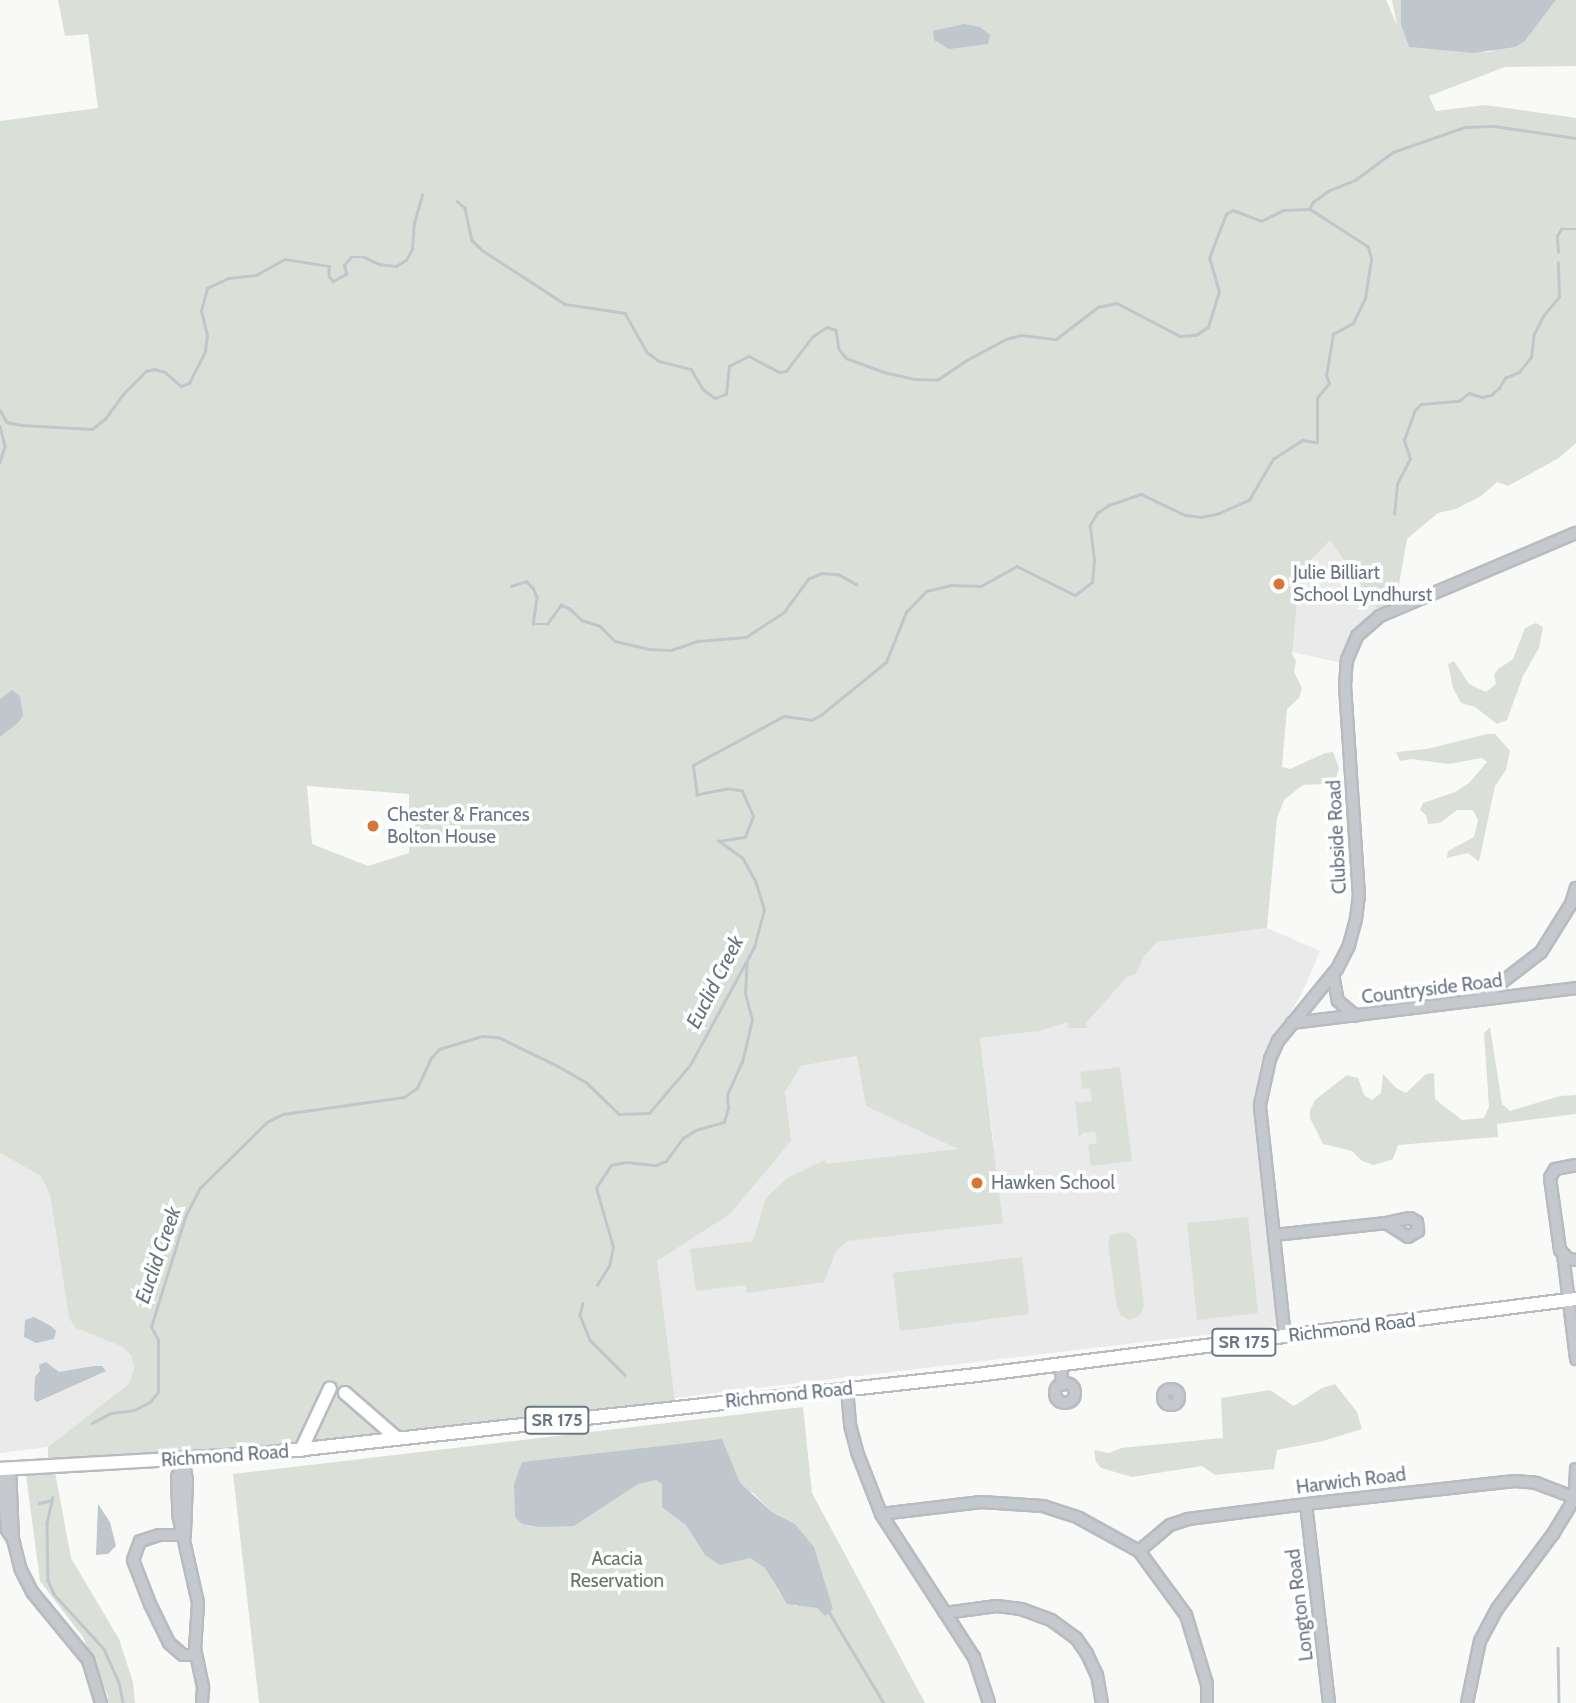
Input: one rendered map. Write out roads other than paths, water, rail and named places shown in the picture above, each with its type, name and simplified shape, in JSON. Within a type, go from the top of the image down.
[{"type":"main road","name":"Richmond Road","points":[[4,1468],[184,1460],[300,1450],[1060,1365],[1573,1300]]},
{"type":"main road","points":[[300,1450],[330,1388]]},
{"type":"main road","points":[[345,1393],[398,1439]]},
{"type":"street","name":"Clubside Road","points":[[1285,1337],[1260,1105],[1270,1059],[1292,1024],[1332,974],[1349,945],[1359,896],[1345,686],[1347,660],[1357,636],[1380,616],[1576,533]]},
{"type":"street","points":[[1479,1000],[1541,952],[1571,904],[1576,888]]},
{"type":"street","points":[[1332,974],[1338,1001],[1356,1016]]},
{"type":"street","name":"Countryside Road","points":[[1292,1024],[1576,988]]},
{"type":"street","points":[[1576,1165],[1558,1168],[1550,1175],[1558,1241],[1573,1300],[1576,1359]]},
{"type":"street","points":[[1274,1236],[1386,1223]]},
{"type":"street","points":[[1563,1254],[1576,1262]]},
{"type":"street","points":[[1060,1365],[1062,1385]]},
{"type":"street","points":[[847,1389],[850,1426],[857,1452],[881,1514],[974,1657],[989,1703]]},
{"type":"street","points":[[184,1460],[177,1477],[178,1514],[185,1535],[198,1603],[196,1655],[203,1688],[202,1703]]},
{"type":"street","points":[[4,1468],[8,1530],[20,1568],[33,1593],[88,1660],[95,1675],[101,1703]]},
{"type":"street","points":[[1467,1703],[1480,1641],[1497,1609],[1553,1534],[1576,1497],[1576,1469]]},
{"type":"street","name":"Harwich Road","points":[[1139,1551],[1170,1525],[1188,1519],[1307,1504],[1505,1481],[1536,1483],[1576,1497]]},
{"type":"street","points":[[881,1514],[981,1502],[1043,1506],[1079,1518],[1139,1551],[1186,1615],[1207,1684],[1207,1703]]},
{"type":"street","name":"Longton Road","points":[[1307,1504],[1329,1703]]},
{"type":"street","points":[[185,1535],[159,1535],[141,1541],[134,1560],[136,1571],[169,1643],[183,1655],[196,1655]]},
{"type":"street","points":[[945,1613],[996,1606],[1021,1609],[1051,1620],[1076,1638],[1087,1654],[1097,1675],[1102,1703]]},
{"type":"waterway","name":"Euclid Creek","points":[[92,1423],[111,1413],[134,1410],[150,1402],[158,1392],[158,1340],[151,1327],[185,1217],[200,1188],[267,1122],[283,1114],[404,1097],[417,1088],[431,1058],[439,1049],[482,1036],[498,1037],[558,1066],[586,1082],[619,1114],[649,1113],[690,1065],[754,947],[764,910],[755,881],[742,858],[719,841],[745,837],[753,816],[742,791],[727,789],[697,795],[693,765],[784,716],[811,720],[821,715],[886,662],[906,612],[926,591],[951,585],[981,586],[1017,566],[1075,595],[1092,582],[1094,560],[1090,525],[1097,513],[1109,505],[1141,494],[1185,515],[1201,517],[1217,514],[1249,500],[1273,459],[1302,440],[1317,442],[1317,398],[1329,383],[1326,376],[1333,334],[1353,323],[1365,298],[1371,259],[1368,247],[1309,209],[1313,202],[1328,191],[1355,180],[1393,152],[1465,127],[1494,126],[1576,138]]},
{"type":"waterway","points":[[0,410],[7,422],[21,425],[92,429],[105,419],[123,394],[146,371],[154,369],[165,372],[181,386],[189,383],[205,351],[207,335],[201,311],[207,288],[228,278],[256,275],[285,259],[329,266],[329,276],[333,281],[346,274],[344,265],[351,257],[364,257],[379,264],[396,266],[406,260],[412,249],[414,223],[422,195]]},
{"type":"waterway","points":[[457,201],[465,208],[472,240],[482,250],[565,304],[625,313],[647,352],[659,361],[691,369],[703,389],[715,398],[726,394],[729,366],[749,356],[779,372],[786,371],[813,336],[827,327],[836,330],[839,349],[846,358],[884,372],[914,379],[937,380],[1006,339],[1021,335],[1056,339],[1098,307],[1117,303],[1180,336],[1196,335],[1208,327],[1219,292],[1209,258],[1226,214],[1233,210],[1261,221],[1284,210],[1309,209]]},
{"type":"waterway","points":[[1558,252],[1557,236],[1561,229],[1576,229]]},
{"type":"waterway","points":[[1394,514],[1397,484],[1410,459],[1404,440],[1415,410],[1421,404],[1459,401],[1469,393],[1482,397],[1491,395],[1505,378],[1519,372],[1531,357],[1534,334],[1543,316],[1559,297],[1558,263]]},
{"type":"waterway","points":[[0,426],[5,446],[0,462]]},
{"type":"waterway","points":[[511,586],[526,581],[533,588],[537,597],[533,624],[547,624],[561,605],[569,608],[582,620],[600,626],[615,641],[650,649],[671,650],[697,641],[746,637],[784,612],[808,579],[822,573],[838,574],[856,584]]},
{"type":"waterway","points":[[597,1285],[609,1266],[613,1247],[596,1188],[611,1165],[626,1162],[656,1165],[666,1161],[683,1138],[696,1130],[724,1122],[728,1108],[727,1095],[742,1062],[752,1020],[745,994],[747,961]]},
{"type":"waterway","points":[[583,1303],[580,1315],[590,1340],[625,1375]]},
{"type":"waterway","name":"Euclid Creek","points":[[53,1497],[47,1523],[48,1580],[54,1594],[104,1649],[119,1682],[123,1703]]},
{"type":"waterway","points":[[39,1503],[52,1500]]},
{"type":"waterway","points":[[829,1612],[884,1703]]},
{"type":"waterway","points":[[1558,1648],[1559,1703]]},
{"type":"place","name":"Julie Billiart School Lyndhurst","points":[[1279,584]]},
{"type":"place","name":"Chester & Frances Bolton House","points":[[373,826]]},
{"type":"place","name":"Hawken School","points":[[977,1183]]},
{"type":"park label","name":"Acacia Reservation","points":[[617,1570]]}]
